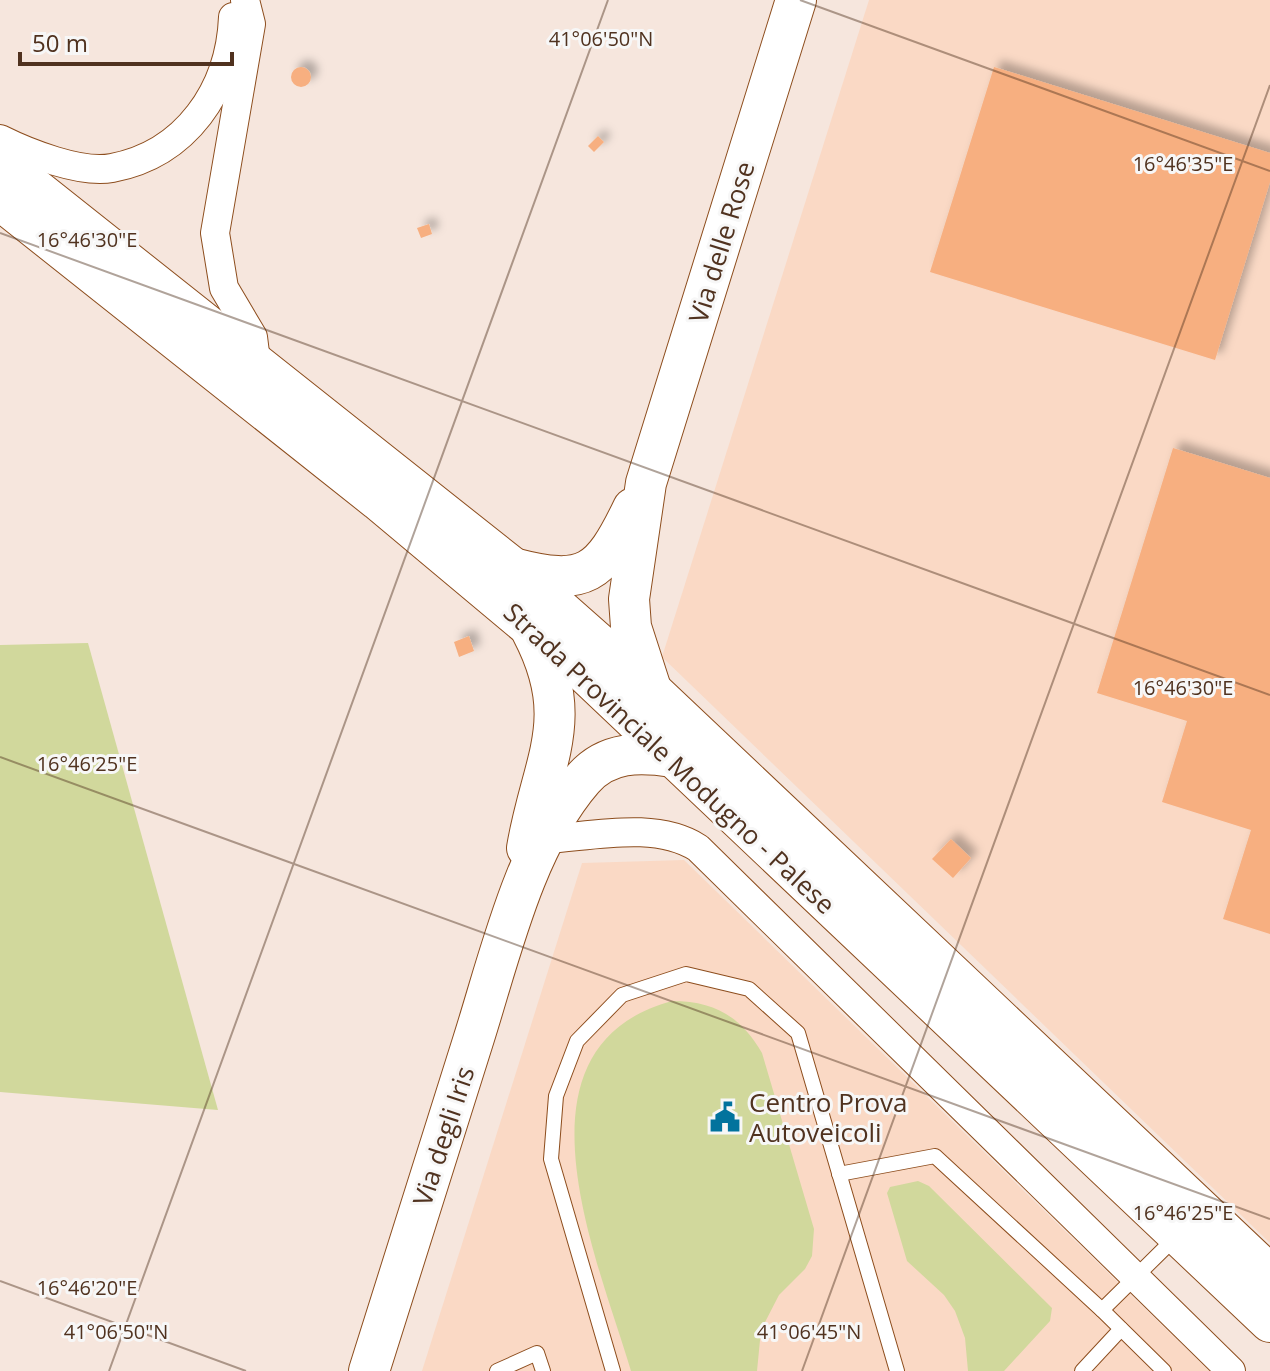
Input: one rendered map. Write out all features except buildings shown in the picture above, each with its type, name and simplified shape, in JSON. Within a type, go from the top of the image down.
[{"type":"main road","name":"Via delle Rose","points":[[646,483],[796,0]]},
{"type":"main road","name":"Strada Provinciale Modugno - Palese","points":[[0,161],[256,361],[513,568],[651,690],[1270,1275]]},
{"type":"main road","name":"Strada Provinciale Modugno - Palese","points":[[0,200],[378,500],[586,674],[1270,1322]]},
{"type":"main road","points":[[513,568],[553,579],[580,576],[607,554],[646,483]]},
{"type":"main road","points":[[646,483],[629,599],[631,627],[651,690]]},
{"type":"main road","points":[[518,900],[557,705],[549,664],[528,625]]},
{"type":"main road","points":[[518,900],[546,839],[585,777],[614,756],[646,753],[673,757]]},
{"type":"main road","name":"Via degli Iris","points":[[369,1371],[518,900]]},
{"type":"street","points":[[0,139],[39,159],[110,169],[164,151],[198,120],[219,79],[233,30],[234,0]]},
{"type":"street","points":[[245,0],[251,24],[215,233],[224,288],[253,337],[256,361]]},
{"type":"street","points":[[546,839],[662,833],[681,837],[698,848],[1231,1371]]},
{"type":"lane","points":[[613,1371],[551,1159],[556,1096],[577,1041],[622,995],[686,974],[749,989],[798,1033],[897,1371]]},
{"type":"lane","points":[[839,1174],[935,1156],[1164,1371]]},
{"type":"lane","points":[[1102,1310],[1179,1234]]},
{"type":"lane","points":[[1082,1371],[1121,1329]]},
{"type":"lane","points":[[497,1371],[537,1353],[543,1371]]},
{"type":"shaded area","points":[[869,0],[1270,0],[1270,1243],[662,657]]},
{"type":"shaded area","name":"Centro Prova Autoveicoli","points":[[684,860],[1209,1371],[422,1371],[582,863]]},
{"type":"green space","points":[[88,643],[218,1110],[0,1092],[0,645]]},
{"type":"green space","points":[[672,1001],[714,1008],[736,1021],[754,1040],[762,1053],[814,1229],[812,1256],[805,1269],[779,1295],[761,1330],[757,1371],[631,1371],[585,1217],[576,1161],[576,1109],[590,1062],[620,1026]]},
{"type":"green space","points":[[918,1181],[929,1186],[1052,1308],[1050,1321],[1004,1371],[968,1371],[965,1338],[955,1311],[944,1295],[907,1261],[887,1193],[890,1187]]},
{"type":"place","name":"Centro Prova Autoveicoli","points":[[725,1117]]}]
